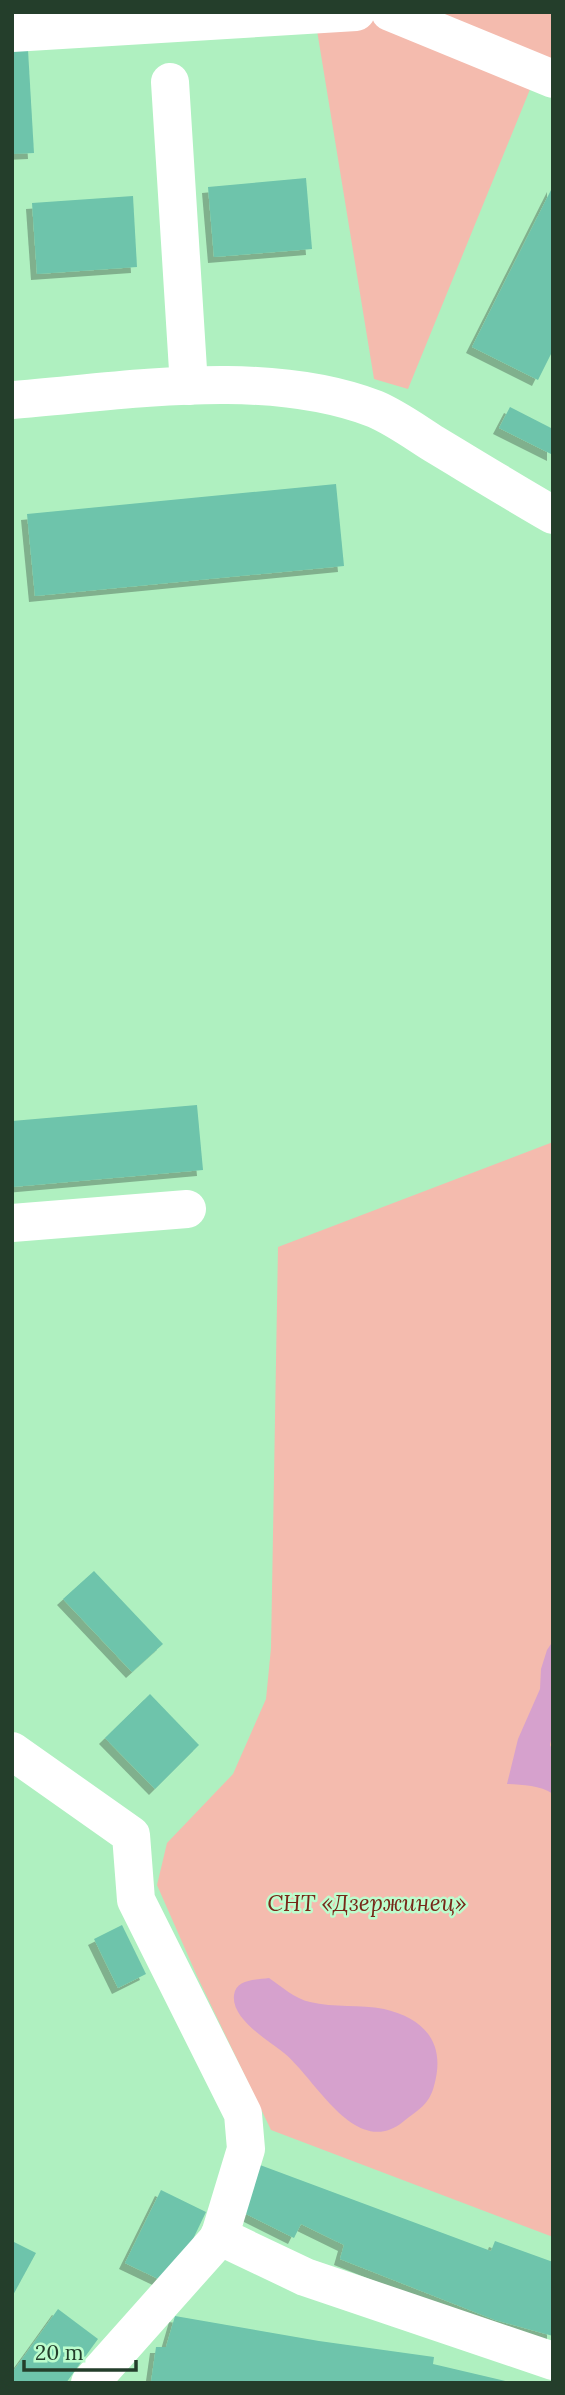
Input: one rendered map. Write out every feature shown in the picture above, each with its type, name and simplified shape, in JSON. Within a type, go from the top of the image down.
[{"type":"street","points":[[12,33],[356,12]]},
{"type":"street","points":[[390,12],[553,79]]},
{"type":"street","points":[[170,82],[189,386]]},
{"type":"street","points":[[12,400],[189,386],[273,387],[343,398],[378,411],[550,507]]},
{"type":"street","points":[[12,1223],[187,1209]]},
{"type":"street","points":[[12,1751],[131,1835],[136,1900],[243,2114],[246,2149],[219,2236],[106,2377]]},
{"type":"street","points":[[219,2236],[305,2277],[553,2361]]},
{"type":"green space","points":[[314,12],[553,12],[553,95],[533,82],[408,389],[374,379]]},
{"type":"green space","name":"СНТ «Дзержинец»","points":[[553,1142],[553,2237],[271,2130],[197,1976],[157,1885],[167,1843],[233,1774],[266,1699],[271,1648],[278,1247]]},
{"type":"shaded area","points":[[553,1641],[553,1732],[550,1745],[553,1751],[553,1794],[537,1787],[507,1784],[518,1739],[540,1689],[541,1669]]},
{"type":"shaded area","points":[[269,1978],[304,2000],[319,2004],[384,2009],[411,2019],[429,2036],[435,2046],[437,2071],[432,2093],[426,2103],[404,2121],[386,2131],[370,2131],[353,2124],[338,2112],[284,2053],[252,2028],[238,2012],[234,1995],[238,1986],[247,1981]]},
{"type":"building","points":[[28,50],[34,153],[12,154],[12,51]]},
{"type":"building","points":[[306,178],[312,249],[214,257],[208,187]]},
{"type":"building","points":[[553,186],[553,350],[538,380],[472,347]]},
{"type":"building","points":[[133,196],[137,267],[37,274],[32,203]]},
{"type":"building","points":[[510,407],[553,429],[553,455],[499,428]]},
{"type":"building","points":[[336,484],[344,566],[35,596],[27,514]]},
{"type":"building","points":[[197,1105],[203,1170],[12,1187],[12,1121]]},
{"type":"building","points":[[94,1571],[163,1644],[132,1672],[63,1599]]},
{"type":"building","points":[[150,1694],[199,1745],[155,1789],[105,1738]]},
{"type":"building","points":[[122,1925],[146,1974],[118,1988],[94,1939]]},
{"type":"building","points":[[260,2165],[491,2251],[495,2241],[553,2262],[553,2336],[495,2320],[340,2259],[344,2245],[301,2224],[294,2238],[242,2212]]},
{"type":"building","points":[[161,2190],[206,2212],[171,2285],[125,2263]]},
{"type":"building","points":[[12,2241],[36,2253],[12,2297]]},
{"type":"building","points":[[58,2309],[98,2339],[66,2383],[12,2383],[12,2373]]},
{"type":"building","points":[[175,2316],[319,2341],[434,2357],[433,2364],[514,2383],[151,2382],[156,2347],[166,2347]]}]
